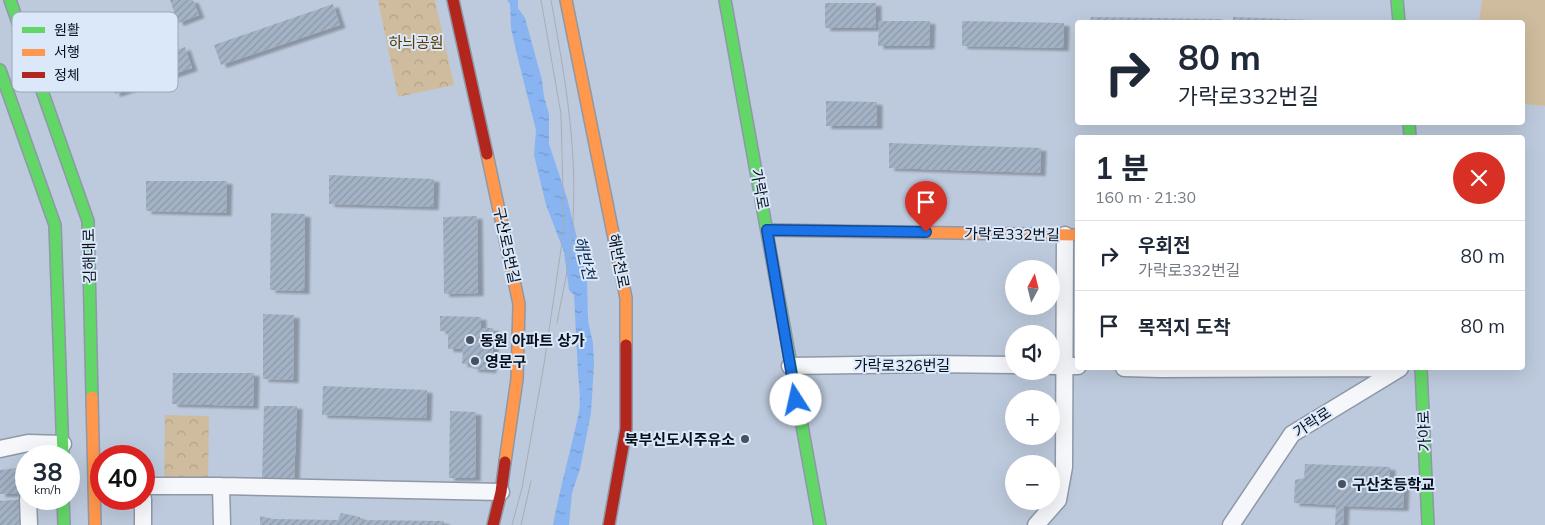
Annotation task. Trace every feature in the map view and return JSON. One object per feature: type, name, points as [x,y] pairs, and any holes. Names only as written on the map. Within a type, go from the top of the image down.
[{"type":"street","name":"김해대로","points":[[10,0],[14,12]]},
{"type":"street","name":"구산로5번길","points":[[453,0],[519,304],[516,379],[502,492],[493,525]]},
{"type":"street","name":"해반천로","points":[[566,0],[626,298],[626,429],[609,525]]},
{"type":"street","name":"가락로","points":[[725,0],[820,525]]},
{"type":"street","points":[[1397,0],[1399,20]]},
{"type":"street","points":[[0,70],[55,226],[63,445]]},
{"type":"street","name":"김해대로","points":[[43,92],[88,220],[95,525]]},
{"type":"street","name":"가락로332번길","points":[[767,230],[1071,235]]},
{"type":"street","points":[[1036,525],[1058,500],[1064,467],[1065,366],[1071,235]]},
{"type":"street","name":"가락로326번길","points":[[790,366],[1005,365]]},
{"type":"street","name":"가락로","points":[[1231,525],[1292,434],[1397,370]]},
{"type":"street","name":"가야로","points":[[1421,370],[1428,525]]},
{"type":"street","points":[[0,449],[15,450]]},
{"type":"street","points":[[155,486],[502,492]]},
{"type":"street","points":[[222,486],[222,525]]},
{"type":"street","points":[[28,510],[29,525]]},
{"type":"street","points":[[64,510],[64,525]]},
{"type":"street","points":[[143,525],[144,510]]},
{"type":"green space","name":"하늬공원","points":[[378,0],[435,0],[454,85],[398,97]]},
{"type":"green space","points":[[1482,0],[1545,0],[1545,106],[1525,104],[1525,20],[1479,20]]},
{"type":"green space","points":[[165,415],[209,416],[208,485],[164,485]]},
{"type":"water","name":"해반천","points":[[507,0],[518,0],[518,8],[525,18],[549,114],[549,144],[567,198],[587,278],[588,321],[593,343],[594,364],[591,413],[580,469],[572,493],[569,525],[553,525],[580,407],[574,295],[569,290],[564,252],[546,205],[534,155],[536,130],[511,28],[510,4]]},
{"type":"building","points":[[170,0],[193,0],[199,15],[178,23],[178,12],[174,12]]},
{"type":"building","points":[[825,3],[876,3],[876,28],[825,28]]},
{"type":"building","points":[[333,4],[340,25],[221,65],[214,45]]},
{"type":"building","points":[[1091,17],[1222,19],[1222,20],[1090,20]]},
{"type":"building","points":[[1233,17],[1311,20],[1233,20]]},
{"type":"building","points":[[879,21],[930,21],[929,46],[878,46]]},
{"type":"building","points":[[962,21],[1064,23],[1063,48],[962,46]]},
{"type":"building","points":[[185,47],[192,68],[178,73],[178,49]]},
{"type":"building","points":[[826,101],[877,102],[877,126],[826,126]]},
{"type":"building","points":[[889,143],[1041,148],[1040,173],[889,168]]},
{"type":"building","points":[[329,175],[434,179],[433,207],[329,204]]},
{"type":"building","points":[[146,181],[227,181],[226,213],[146,211]]},
{"type":"building","points":[[271,213],[305,214],[304,291],[270,290]]},
{"type":"building","points":[[477,216],[478,293],[444,294],[443,217]]},
{"type":"building","points":[[263,314],[294,315],[293,380],[263,379]]},
{"type":"building","name":"동원 아파트 상가","points":[[440,316],[481,317],[481,328],[493,328],[493,365],[491,365],[491,370],[473,369],[472,364],[462,364],[463,349],[448,349],[448,331],[440,331]]},
{"type":"building","points":[[173,373],[254,373],[253,406],[172,404]]},
{"type":"building","points":[[323,386],[427,390],[426,418],[322,415]]},
{"type":"building","points":[[264,406],[297,406],[294,481],[262,479]]},
{"type":"building","points":[[450,411],[476,412],[475,478],[449,478]]},
{"type":"building","points":[[1305,464],[1390,467],[1390,485],[1404,486],[1403,508],[1344,506],[1343,525],[1335,525],[1336,505],[1294,503],[1295,480],[1304,478]]},
{"type":"building","points":[[15,468],[15,493],[0,494],[0,470]]},
{"type":"building","points":[[15,500],[15,510],[29,510],[29,525],[0,525],[0,501]]},
{"type":"building","points":[[341,513],[360,517],[360,520],[444,521],[444,525],[260,525],[260,516],[273,519],[338,520]]},
{"type":"tram line","points":[[512,525],[522,488],[544,364],[564,229],[561,114],[541,0]]},
{"type":"tram line","points":[[551,0],[566,87],[574,175],[571,245],[557,323]]},
{"type":"tram line","points":[[521,525],[531,481]]},
{"type":"traffic: fast","points":[[10,0],[14,12]]},
{"type":"traffic: fast","points":[[725,0],[820,525]]},
{"type":"traffic: fast","points":[[1397,0],[1399,20]]},
{"type":"traffic: fast","points":[[0,70],[55,225],[63,445]]},
{"type":"traffic: fast","points":[[42,92],[88,221],[92,397]]},
{"type":"traffic: fast","points":[[1409,125],[1410,135]]},
{"type":"traffic: fast","points":[[1421,370],[1428,525]]},
{"type":"traffic: fast","points":[[63,510],[64,525]]},
{"type":"traffic: slow","points":[[566,0],[626,298],[626,345]]},
{"type":"traffic: slow","points":[[487,154],[519,304],[517,379],[505,462]]},
{"type":"traffic: slow","points":[[767,230],[1075,235]]},
{"type":"traffic: slow","points":[[92,397],[95,525]]},
{"type":"traffic: jam","points":[[453,0],[487,154]]},
{"type":"traffic: jam","points":[[609,525],[626,429],[626,345]]},
{"type":"traffic: jam","points":[[493,525],[501,492],[505,462]]},
{"type":"place","name":"동원 아파트 상가","points":[[470,340]]},
{"type":"place","name":"영문구","points":[[475,361]]},
{"type":"place","name":"북부신도시주유소","points":[[745,439]]},
{"type":"place","name":"구산초등학교","points":[[1342,484]]},
{"type":"route","points":[[796,400],[767,230],[926,232]]}]
